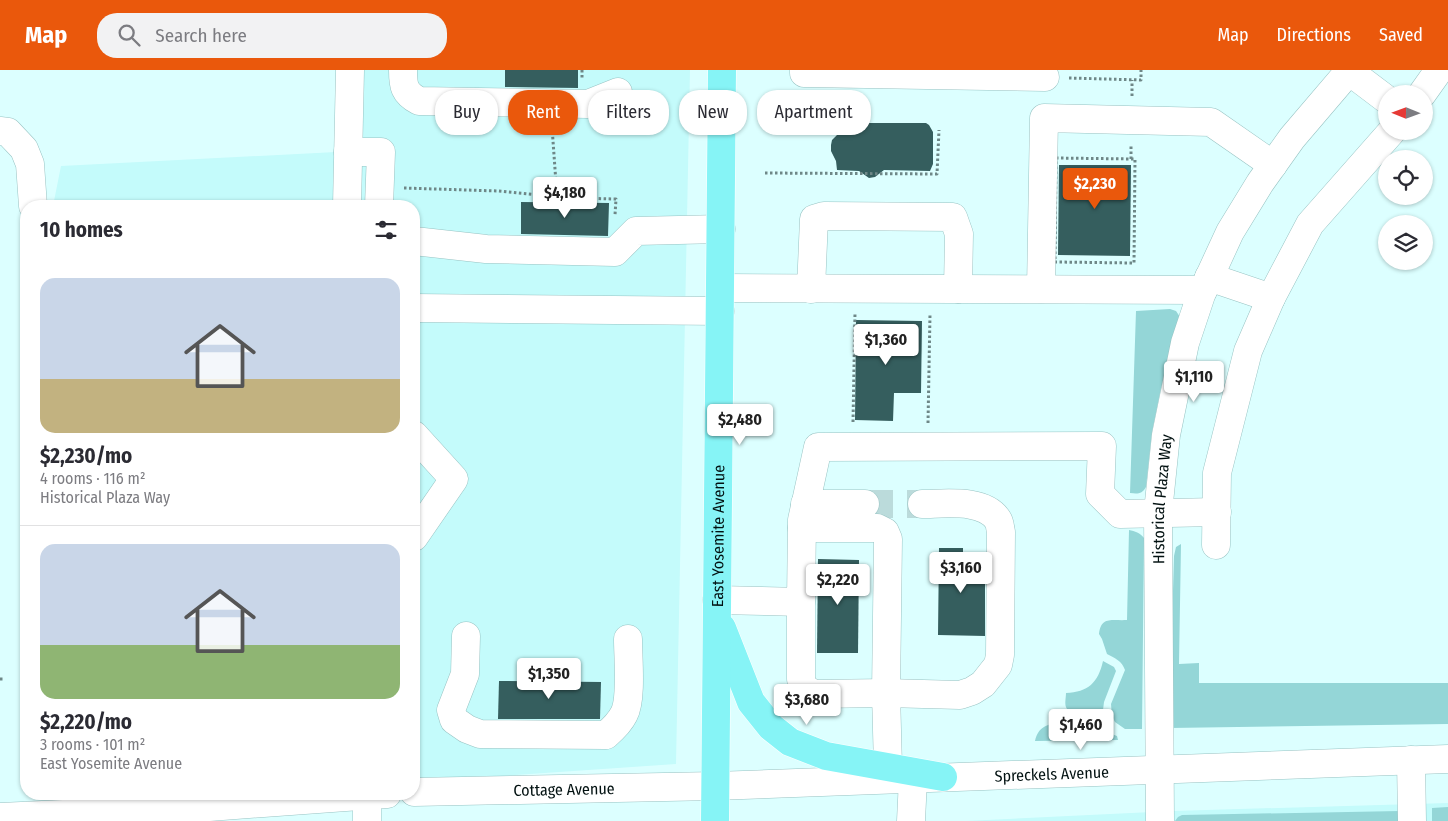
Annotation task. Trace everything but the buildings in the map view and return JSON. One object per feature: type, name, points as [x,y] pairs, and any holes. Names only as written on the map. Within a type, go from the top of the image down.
[{"type":"main road","name":"East Yosemite Avenue","points":[[715,821],[722,70]]},
{"type":"main road","points":[[717,607],[751,702],[771,728],[790,742],[826,756],[943,777]]},
{"type":"street","points":[[348,200],[350,70]]},
{"type":"street","points":[[403,70],[403,84],[410,96],[419,101],[588,104]]},
{"type":"street","points":[[804,70],[804,73],[901,72],[1052,75],[1044,118],[1041,289]]},
{"type":"street","points":[[1428,85],[1439,70]]},
{"type":"street","points":[[1350,71],[1378,93]]},
{"type":"street","name":"Historical Plaza Way","points":[[1160,821],[1158,512],[1166,435],[1185,343],[1206,283],[1230,232],[1260,183],[1292,138],[1350,71]]},
{"type":"street","points":[[1044,118],[1211,122],[1273,164]]},
{"type":"street","points":[[0,131],[8,132],[24,149],[30,164],[33,200]]},
{"type":"street","points":[[1216,545],[1217,473],[1248,351],[1271,298],[1310,224],[1384,140]]},
{"type":"street","points":[[348,152],[381,152],[379,200]]},
{"type":"street","points":[[810,288],[814,220],[824,216],[834,216],[953,217],[959,234],[958,289]]},
{"type":"street","points":[[420,242],[486,249],[615,252],[636,231],[721,229]]},
{"type":"street","points":[[420,308],[720,299],[810,288],[1041,289],[1206,283],[1271,298]]},
{"type":"street","points":[[420,442],[454,479],[420,528]]},
{"type":"street","points":[[922,504],[967,504],[977,506],[986,509],[998,521],[1001,532],[1000,654],[998,665],[983,684],[972,691],[960,695],[815,694],[804,689],[800,679],[803,516],[818,447],[1102,446],[1100,494],[1120,514],[1216,512]]},
{"type":"street","points":[[803,516],[865,504]]},
{"type":"street","points":[[803,516],[877,528],[885,532],[888,539],[886,693],[888,767]]},
{"type":"street","points":[[717,607],[801,602]]},
{"type":"street","points":[[466,636],[464,674],[451,710],[454,720],[467,729],[480,734],[606,735],[624,715],[628,702],[628,639]]},
{"type":"street","name":"Spreckels Avenue","points":[[715,786],[1448,759]]},
{"type":"street","points":[[1411,760],[1412,821]]},
{"type":"street","points":[[912,821],[913,778]]},
{"type":"street","name":"Cottage Avenue","points":[[420,792],[715,786]]},
{"type":"street","points":[[18,809],[374,803]]},
{"type":"path","points":[[1052,75],[1141,80],[1142,70]]},
{"type":"path","points":[[765,173],[937,174],[939,130]]},
{"type":"path","points":[[553,135],[556,197]]},
{"type":"path","points":[[1056,158],[1135,159],[1134,263],[1055,262],[1056,158]]},
{"type":"path","points":[[402,188],[498,191],[572,198],[616,198],[615,222]]},
{"type":"path","points":[[852,430],[855,306]]},
{"type":"path","points":[[928,431],[930,307]]},
{"type":"shaded area","points":[[337,70],[690,70],[690,90],[679,90],[679,135],[689,135],[676,764],[420,782],[420,200],[54,200],[61,166],[336,152]]},
{"type":"shaded area","points":[[1170,309],[1176,311],[1180,317],[1161,388],[1152,432],[1146,487],[1140,493],[1130,493],[1136,311]]},
{"type":"shaded area","points":[[1129,530],[1137,532],[1144,538],[1142,729],[1125,729],[1115,722],[1112,716],[1111,704],[1125,670],[1120,662],[1107,654],[1099,634],[1102,624],[1105,622],[1127,620]]},
{"type":"shaded area","points":[[1181,544],[1179,664],[1199,663],[1199,683],[1448,683],[1448,724],[1169,728],[1174,556],[1176,547]]},
{"type":"shaded area","points":[[1103,661],[1114,667],[1116,671],[1104,702],[1104,717],[1101,721],[1073,715],[1066,707],[1066,693],[1080,691],[1091,685],[1101,669]]},
{"type":"shaded area","points":[[1059,723],[1084,730],[1113,734],[1117,736],[1118,740],[1035,741],[1041,729],[1051,724]]},
{"type":"shaded area","points":[[1448,803],[1448,821],[966,821],[1173,811]]},
{"type":"shaded area","points":[[1448,807],[1448,821],[1432,821],[1432,808]]},
{"type":"shaded area","points":[[1400,811],[1400,821],[1175,821],[1182,815]]},
{"type":"tunnel","points":[[865,504],[922,504]]}]
